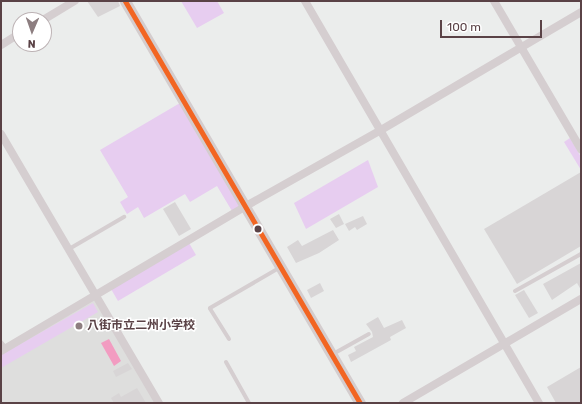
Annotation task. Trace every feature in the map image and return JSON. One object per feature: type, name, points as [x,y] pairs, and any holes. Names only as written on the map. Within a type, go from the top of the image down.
[{"type":"main road","points":[[125,1],[360,403]]},
{"type":"street","points":[[52,15],[75,1]]},
{"type":"street","points":[[305,1],[539,403]]},
{"type":"street","points":[[494,1],[522,46],[581,149]]},
{"type":"street","points":[[3,347],[95,296],[246,206],[381,130],[581,12]]},
{"type":"street","points":[[1,44],[12,38]]},
{"type":"street","points":[[1,134],[69,249],[156,402]]},
{"type":"street","points":[[403,403],[581,299]]},
{"type":"lane","points":[[69,249],[124,217]]},
{"type":"lane","points":[[515,291],[581,254]]},
{"type":"lane","points":[[228,339],[210,308],[281,267]]},
{"type":"lane","points":[[332,355],[369,334]]},
{"type":"lane","points":[[226,362],[249,403]]},
{"type":"shaded area","points":[[181,1],[217,1],[224,13],[197,28]]},
{"type":"shaded area","points":[[180,103],[241,206],[232,211],[217,186],[190,202],[185,194],[144,218],[138,207],[127,214],[120,202],[128,197],[100,150]]},
{"type":"shaded area","points":[[570,138],[581,157],[581,170],[564,142]]},
{"type":"shaded area","points":[[368,160],[378,187],[306,229],[294,203]]},
{"type":"shaded area","points":[[189,243],[196,255],[118,301],[111,289]]},
{"type":"shaded area","name":"八街市立二州小学校","points":[[94,299],[156,403],[1,403],[1,354]]},
{"type":"shaded area","points":[[93,303],[98,312],[1,368],[1,355]]},
{"type":"shaded area","points":[[109,339],[121,361],[114,366],[101,343]]},
{"type":"building","points":[[87,1],[118,1],[120,6],[98,17]]},
{"type":"building","points":[[581,172],[581,246],[517,284],[484,229]]},
{"type":"building","points":[[175,202],[191,229],[179,236],[163,209]]},
{"type":"building","points":[[339,214],[344,224],[336,228],[330,219]]},
{"type":"building","points":[[363,216],[367,224],[357,230],[355,227],[349,231],[345,224]]},
{"type":"building","points":[[333,230],[339,240],[319,253],[296,263],[287,247],[298,240],[302,246]]},
{"type":"building","points":[[581,263],[581,290],[577,283],[552,300],[543,284]]},
{"type":"building","points":[[320,283],[324,291],[311,298],[307,290]]},
{"type":"building","points":[[524,290],[538,313],[529,318],[515,295]]},
{"type":"building","points":[[378,317],[384,328],[402,320],[406,328],[390,337],[391,340],[351,362],[348,355],[356,351],[354,347],[373,337],[372,332],[366,324]]},
{"type":"building","points":[[128,363],[132,369],[116,377],[113,371]]},
{"type":"building","points":[[581,367],[581,403],[556,403],[547,387]]},
{"type":"building","points":[[137,388],[146,403],[114,403],[111,398],[119,393],[121,397]]},
{"type":"transit line","points":[[125,1],[360,403]]},
{"type":"place","name":"八街市立二州小学校","points":[[79,326]]}]
